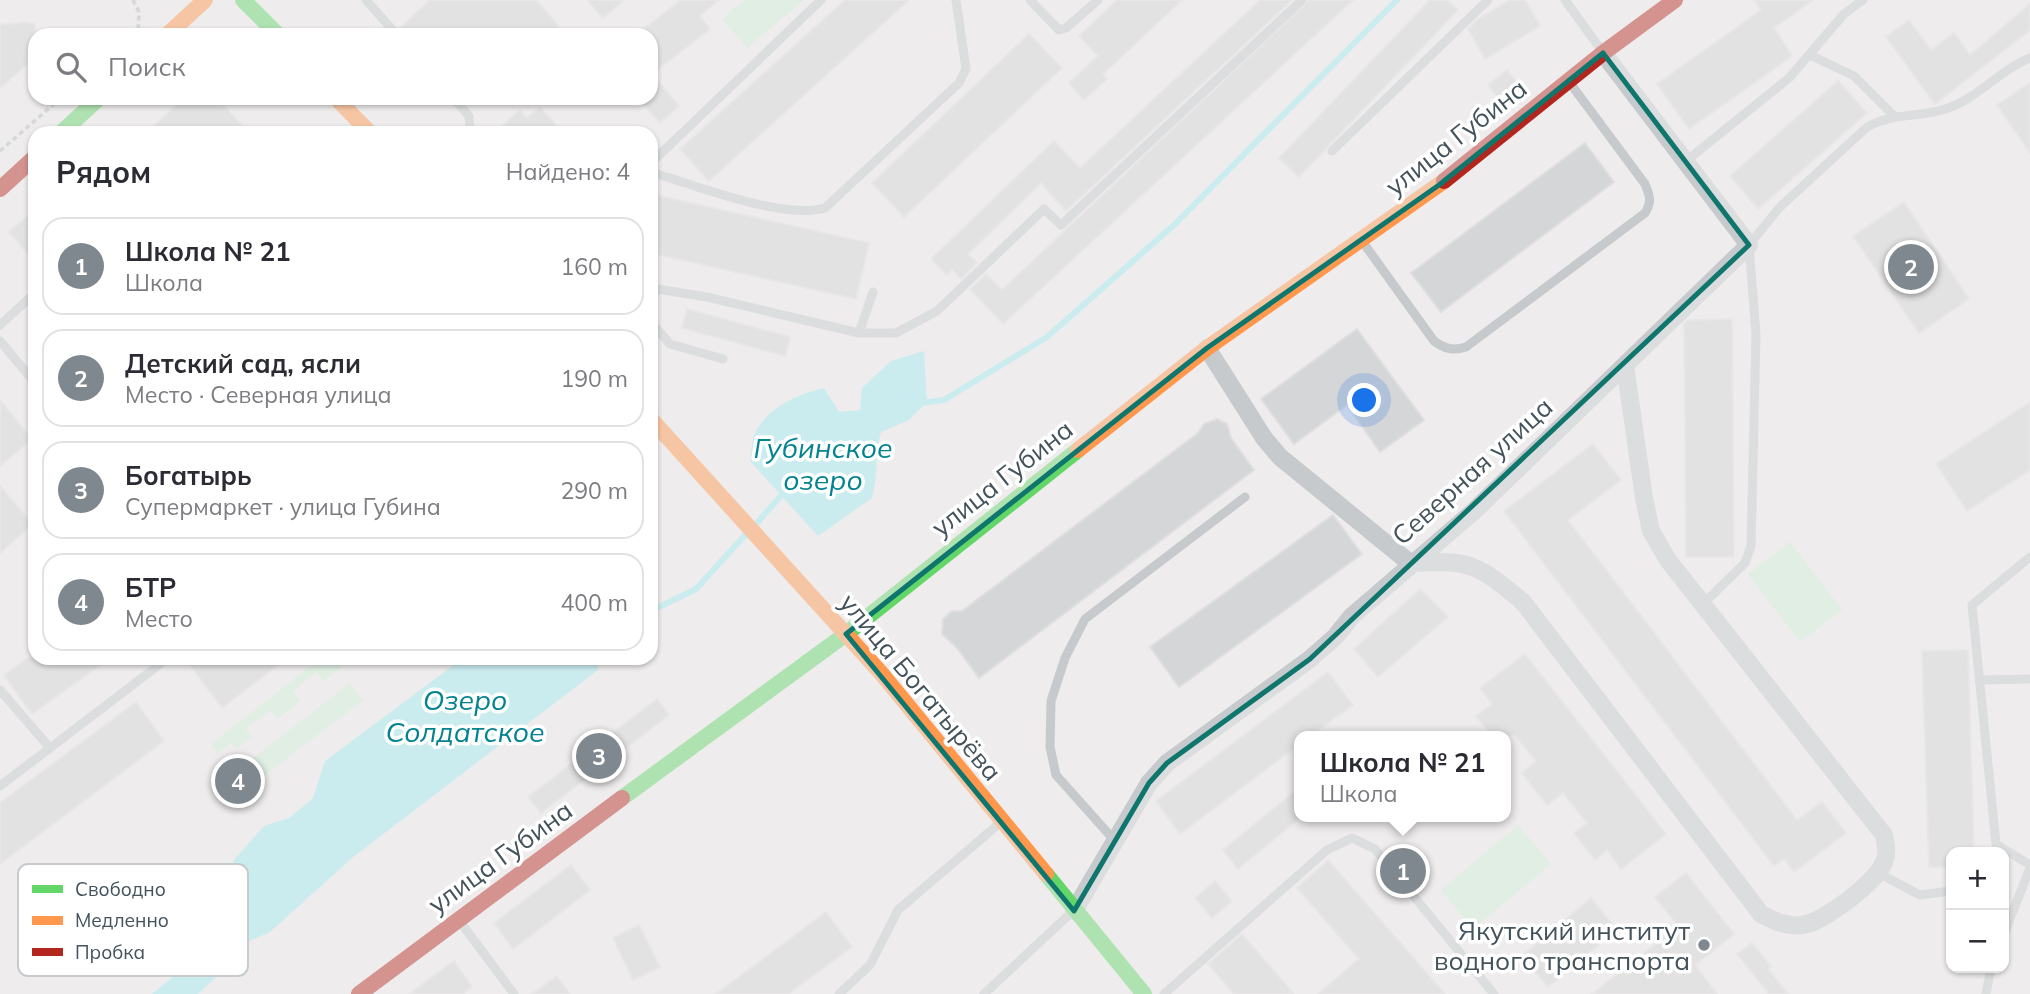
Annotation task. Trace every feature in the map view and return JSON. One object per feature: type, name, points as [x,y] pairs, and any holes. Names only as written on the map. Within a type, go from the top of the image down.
[{"type":"street","points":[[175,28],[205,0]]},
{"type":"street","points":[[243,0],[271,28]]},
{"type":"street","name":"улица Губина","points":[[359,994],[457,918],[846,634],[1207,348],[1439,184],[1603,53],[1675,0]]},
{"type":"street","points":[[1603,53],[1749,245]]},
{"type":"street","points":[[69,126],[91,105]]},
{"type":"street","points":[[343,105],[363,126]]},
{"type":"street","points":[[0,189],[28,163]]},
{"type":"street","name":"Северная улица","points":[[1074,911],[1149,783],[1167,763],[1310,660],[1335,637],[1352,616],[1410,563],[1473,512],[1749,245]]},
{"type":"street","points":[[1207,348],[1264,438],[1280,457],[1410,563],[1458,561],[1489,573],[1523,602],[1761,914],[1779,924],[1802,925],[1819,920],[1878,873],[1884,863],[1887,846],[1879,825],[1668,560],[1651,531],[1625,365]]},
{"type":"street","name":"улица Богатырёва","points":[[658,426],[846,634],[1144,994]]},
{"type":"lane","points":[[366,0],[391,28]]},
{"type":"lane","points":[[658,156],[821,0]]},
{"type":"lane","points":[[658,174],[750,201],[807,213],[825,208],[959,83],[966,69],[956,0]]},
{"type":"lane","points":[[1030,0],[1059,30],[1066,28],[1098,0]]},
{"type":"lane","points":[[658,289],[707,297],[859,333],[896,333],[937,311],[1044,209],[1061,225],[1303,0]]},
{"type":"lane","points":[[1332,151],[1488,0]]},
{"type":"lane","points":[[1565,0],[1603,53]]},
{"type":"lane","points":[[1686,161],[1789,78],[1844,14],[1863,0]]},
{"type":"lane","points":[[1810,55],[1854,76],[1894,116]]},
{"type":"lane","points":[[1703,604],[1745,563],[1751,546],[1756,334],[1749,245],[1779,208],[1878,120],[1947,109],[1968,100],[2030,58]]},
{"type":"lane","points":[[1361,239],[1434,341],[1443,348],[1456,350],[1466,346],[1645,213],[1650,206],[1650,195],[1645,184],[1568,81]]},
{"type":"lane","points":[[459,105],[469,116],[470,126]]},
{"type":"lane","points":[[859,333],[873,292]]},
{"type":"lane","points":[[0,325],[28,299]]},
{"type":"lane","points":[[658,331],[670,344],[723,359]]},
{"type":"lane","points":[[0,341],[28,375]]},
{"type":"lane","points":[[1115,841],[1056,775],[1050,747],[1051,701],[1065,658],[1085,619],[1245,496]]},
{"type":"lane","points":[[2009,920],[2030,866],[1996,844],[1972,604],[2030,557]]},
{"type":"lane","points":[[0,786],[160,665]]},
{"type":"lane","points":[[1980,680],[2030,678]]},
{"type":"lane","points":[[0,690],[50,748]]},
{"type":"lane","points":[[839,994],[870,965],[898,910],[1003,821]]},
{"type":"lane","points":[[1164,994],[1327,850],[1352,838],[1375,849],[1494,994]]},
{"type":"lane","points":[[1878,873],[1920,895],[1946,892]]},
{"type":"lane","points":[[2009,904],[2014,907]]},
{"type":"lane","points":[[984,994],[1074,911]]},
{"type":"lane","points":[[457,918],[514,994]]},
{"type":"lane","points":[[1986,994],[1990,973]]},
{"type":"path","points":[[133,0],[139,12],[138,28]]},
{"type":"path","points":[[29,126],[54,105]]},
{"type":"path","points":[[0,151],[28,127]]},
{"type":"highlighted area","points":[[1603,53],[1749,245],[1310,659],[1167,763],[1149,783],[1074,911],[846,634],[1207,348],[1439,185]]},
{"type":"green space","points":[[744,0],[804,0],[747,48],[722,19]]},
{"type":"green space","points":[[1790,542],[1842,610],[1800,642],[1748,574]]},
{"type":"green space","points":[[312,665],[342,667],[324,681],[316,672],[293,691],[300,701],[278,719],[270,710],[246,729],[252,737],[236,749],[231,743],[218,754],[211,744]]},
{"type":"green space","points":[[350,683],[363,700],[260,779],[247,763]]},
{"type":"green space","points":[[1518,825],[1551,864],[1473,929],[1441,890]]},
{"type":"water","name":"Губинское озеро","points":[[924,351],[927,402],[909,420],[881,432],[872,498],[818,536],[750,461],[755,433],[768,416],[785,403],[824,388],[839,412],[860,410],[862,388],[891,361]]},
{"type":"water","name":"Озеро Солдатское","points":[[454,665],[598,665],[598,670],[352,858],[270,932],[248,942],[248,864],[233,864],[233,861],[264,826],[289,818],[313,798],[325,761]]},
{"type":"water","name":"Озеро Солдатское","points":[[174,976],[217,976],[198,994],[152,994]]},
{"type":"building","points":[[430,0],[536,0],[559,26],[557,28],[400,28]]},
{"type":"building","points":[[587,0],[624,0],[603,18]]},
{"type":"building","points":[[681,0],[719,0],[700,16],[710,29],[658,69],[658,28],[645,28]]},
{"type":"building","points":[[845,0],[909,0],[709,181],[680,149]]},
{"type":"building","points":[[1117,0],[1182,0],[1103,74],[1107,79],[1084,100],[1069,83],[1098,56],[1079,36]]},
{"type":"building","points":[[1260,0],[1292,0],[1066,211],[1041,183],[968,254],[977,263],[961,279],[952,269],[947,275],[931,259],[1054,141],[1080,168]]},
{"type":"building","points":[[1309,0],[1353,0],[1003,324],[970,289],[986,274],[1002,290]]},
{"type":"building","points":[[1430,0],[1447,0],[1458,10],[1299,177],[1279,158]]},
{"type":"building","points":[[1510,0],[1525,0],[1540,26],[1485,59],[1468,29],[1478,19]]},
{"type":"building","points":[[1754,0],[1813,0],[1774,28],[1792,56],[1689,129],[1657,84],[1761,10]]},
{"type":"building","points":[[2030,4],[2030,30],[1935,104],[1886,37],[1909,20],[1931,50],[1954,33],[1970,55]]},
{"type":"building","points":[[25,22],[35,24],[35,28],[28,28],[28,63],[0,88],[0,25]]},
{"type":"building","points":[[1029,34],[1062,68],[904,217],[872,183]]},
{"type":"building","points":[[1507,70],[1517,83],[1498,98],[1488,85]]},
{"type":"building","points":[[658,81],[679,106],[660,123],[644,105],[658,105]]},
{"type":"building","points":[[1838,81],[1867,113],[1758,209],[1730,176]]},
{"type":"building","points":[[2030,83],[2030,153],[1997,105]]},
{"type":"building","points":[[176,105],[223,105],[243,126],[154,126]]},
{"type":"building","points":[[540,107],[557,126],[502,126],[520,110],[527,118]]},
{"type":"building","points":[[1585,143],[1614,182],[1441,312],[1411,273]]},
{"type":"building","points":[[658,196],[869,243],[856,299],[658,255]]},
{"type":"building","points":[[1904,202],[1969,299],[1919,333],[1853,236]]},
{"type":"building","points":[[28,215],[28,254],[9,232]]},
{"type":"building","points":[[687,309],[790,337],[785,356],[682,328]]},
{"type":"building","points":[[1732,319],[1734,557],[1686,557],[1684,324],[1688,320]]},
{"type":"building","points":[[1357,329],[1424,420],[1380,452],[1347,405],[1294,444],[1261,399]]},
{"type":"building","points":[[0,400],[28,434],[28,442],[0,466]]},
{"type":"building","points":[[2030,402],[2030,470],[1967,511],[1936,464]]},
{"type":"building","points":[[1217,419],[1227,424],[1231,438],[1254,470],[979,678],[957,648],[942,634],[943,619],[952,611],[962,611],[1198,433],[1204,424]]},
{"type":"building","points":[[1593,444],[1621,480],[1568,520],[1797,820],[1822,802],[1846,833],[1794,872],[1784,859],[1774,866],[1504,511]]},
{"type":"building","points":[[0,486],[28,518],[28,528],[0,553]]},
{"type":"building","points":[[1333,515],[1362,554],[1179,687],[1150,647]]},
{"type":"building","points":[[1420,589],[1448,617],[1378,677],[1354,649]]},
{"type":"building","points":[[1968,650],[1974,847],[1946,847],[1946,867],[1929,867],[1922,651]]},
{"type":"building","points":[[1525,654],[1666,834],[1621,869],[1607,850],[1595,860],[1574,833],[1587,823],[1563,793],[1547,805],[1522,773],[1536,761],[1515,735],[1511,735],[1511,731],[1488,731],[1476,716],[1492,704],[1480,688]]},
{"type":"building","points":[[28,658],[28,665],[100,665],[32,714],[4,675]]},
{"type":"building","points":[[190,665],[278,665],[222,708]]},
{"type":"building","points":[[1328,672],[1353,705],[1317,731],[1294,731],[1294,748],[1180,834],[1156,801]]},
{"type":"building","points":[[657,699],[669,715],[541,813],[528,797]]},
{"type":"building","points":[[136,702],[164,741],[0,864],[0,803]]},
{"type":"building","points":[[1294,792],[1295,822],[1238,869],[1223,850]]},
{"type":"building","points":[[1328,860],[1445,994],[1318,994],[1359,959],[1297,888]]},
{"type":"building","points":[[571,865],[590,890],[513,949],[494,923]]},
{"type":"building","name":"Якутский институт водного транспорта","points":[[1686,873],[1734,934],[1695,965],[1717,994],[1592,994],[1678,926],[1655,897]]},
{"type":"building","points":[[1215,881],[1232,901],[1212,918],[1195,898]]},
{"type":"building","points":[[1591,898],[1617,930],[1548,987],[1522,956]]},
{"type":"building","points":[[826,912],[852,947],[788,994],[716,994]]},
{"type":"building","points":[[639,925],[660,967],[633,980],[613,938]]},
{"type":"building","points":[[1242,934],[1294,994],[1234,994],[1208,964]]},
{"type":"building","points":[[1752,943],[1771,966],[1768,969],[1788,994],[1769,994],[1737,954]]},
{"type":"building","points":[[454,961],[472,987],[463,994],[409,994]]},
{"type":"building","points":[[557,976],[570,994],[532,994]]},
{"type":"waterway","points":[[921,403],[944,400],[1047,337],[1174,225],[1397,0]]},
{"type":"waterway","points":[[756,524],[786,490]]},
{"type":"waterway","points":[[658,608],[696,589],[746,534]]},
{"type":"traffic: fast","points":[[243,0],[271,28]]},
{"type":"traffic: fast","points":[[69,126],[91,105]]},
{"type":"traffic: fast","points":[[622,798],[846,634],[1078,450]]},
{"type":"traffic: fast","points":[[1046,874],[1144,994]]},
{"type":"traffic: slow","points":[[175,28],[205,0]]},
{"type":"traffic: slow","points":[[343,105],[363,126]]},
{"type":"traffic: slow","points":[[1078,450],[1207,348],[1444,181]]},
{"type":"traffic: slow","points":[[658,427],[881,673],[1046,874]]},
{"type":"traffic: jam","points":[[1444,181],[1603,53],[1675,0]]},
{"type":"traffic: jam","points":[[0,189],[28,163]]},
{"type":"traffic: jam","points":[[359,994],[622,798]]},
{"type":"place","name":"Детский сад, ясли","points":[[1911,267]]},
{"type":"place","name":"Богатырь","points":[[599,756]]},
{"type":"place","name":"БТР","points":[[238,781]]},
{"type":"place","name":"Школа № 21","points":[[1403,871]]},
{"type":"place","name":"Якутский институт водного транспорта","points":[[1704,945]]}]
